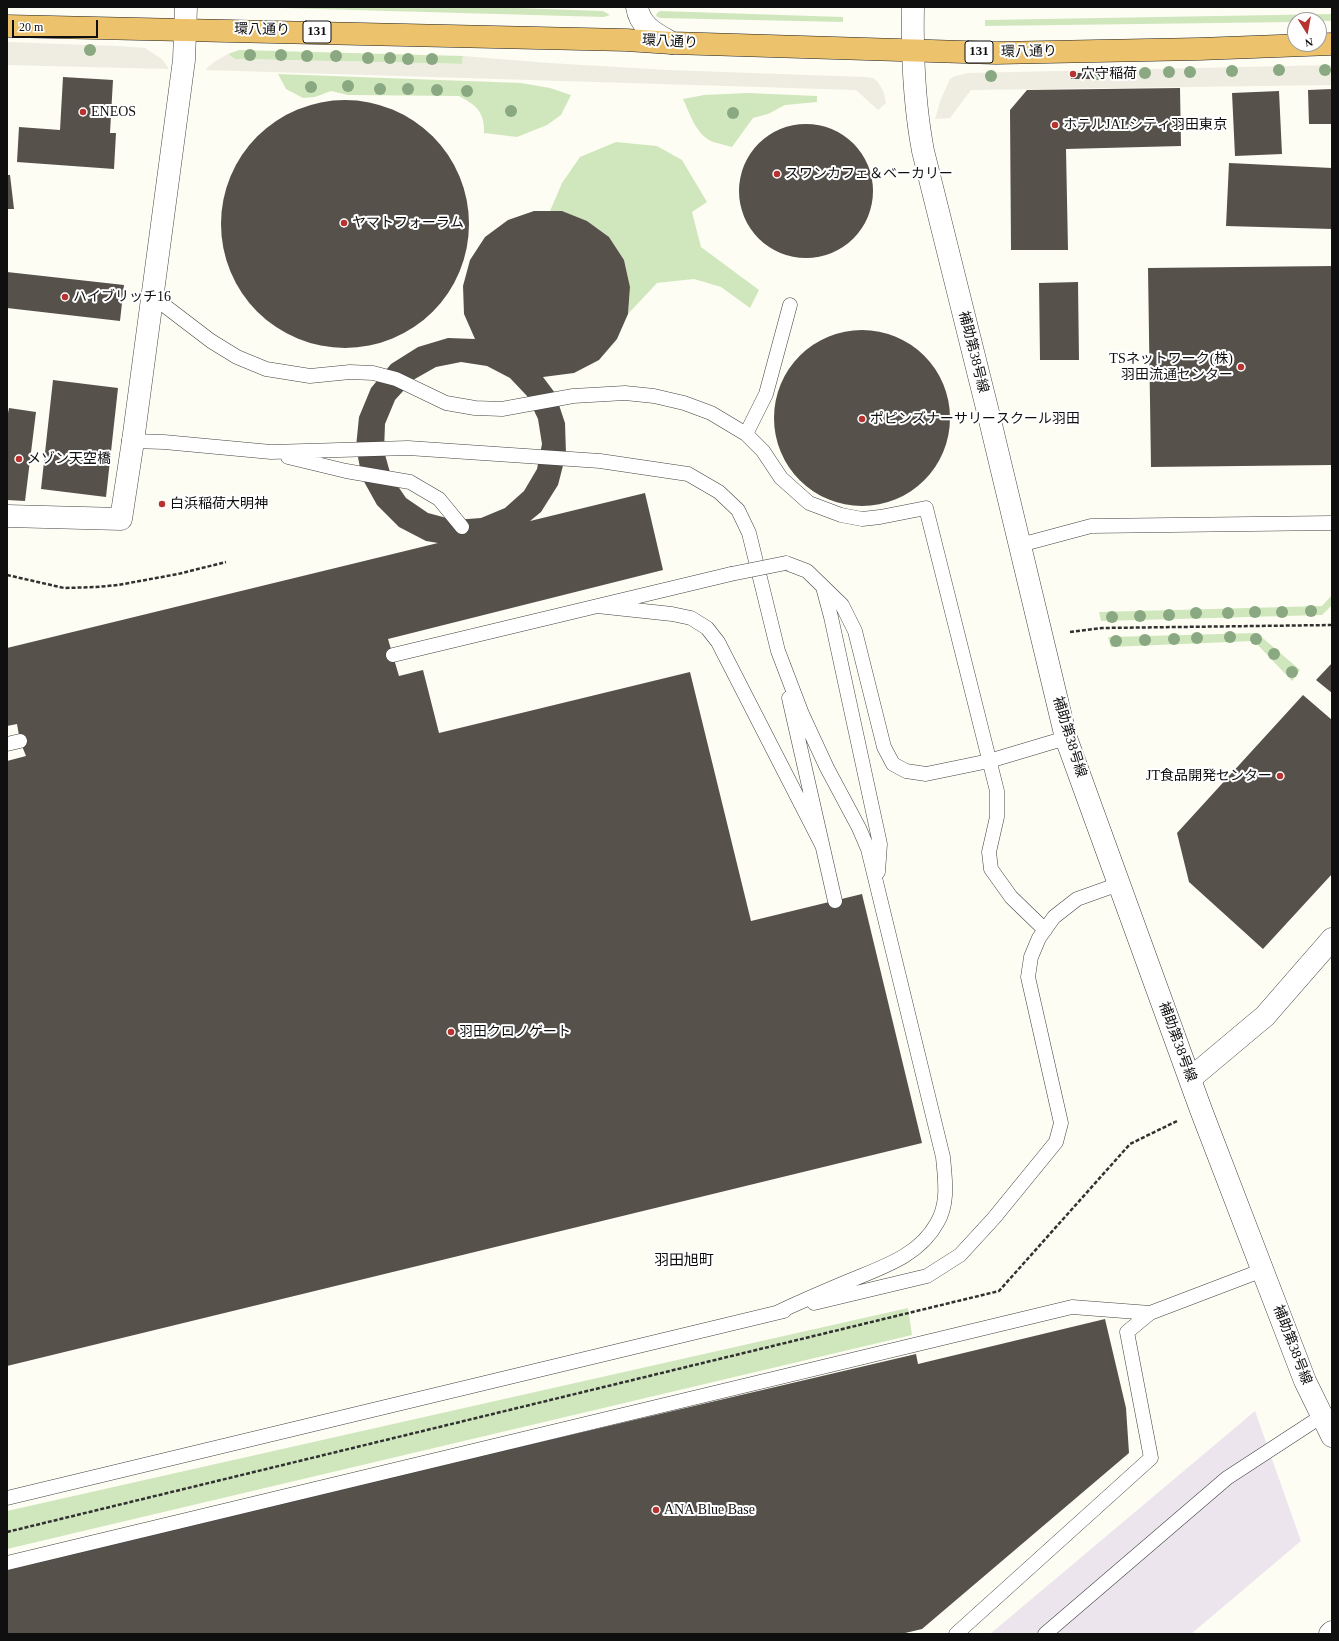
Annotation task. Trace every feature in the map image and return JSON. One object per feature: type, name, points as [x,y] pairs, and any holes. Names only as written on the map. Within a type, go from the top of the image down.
[{"type":"highway","name":"環八通り","points":[[7,26],[454,35],[1003,53],[1199,49],[1332,44]]},
{"type":"street","points":[[7,516],[121,519],[133,441],[184,60],[186,7]]},
{"type":"street","points":[[637,7],[638,14],[645,27],[672,43]]},
{"type":"street","name":"補助第38号線","points":[[913,7],[912,50],[917,118],[923,151],[1066,738],[1191,1078],[1201,1110],[1305,1381],[1332,1436]]},
{"type":"street","points":[[1191,1078],[1264,1016],[1332,939]]},
{"type":"lane","points":[[152,296],[211,341],[237,357],[266,369],[310,376],[350,372],[373,373],[396,379],[446,403],[475,408],[502,409],[573,396],[625,393],[654,396],[684,403],[711,413],[746,434],[763,451],[781,478],[809,503],[841,515],[862,519],[926,508],[997,791],[997,817],[989,852],[991,869],[1011,897],[1045,930]]},
{"type":"lane","points":[[746,434],[766,394],[790,305]]},
{"type":"lane","points":[[133,441],[164,442],[270,452],[408,448],[600,461],[688,474],[719,492],[738,510],[749,533],[778,651],[835,901]]},
{"type":"lane","points":[[270,452],[346,471],[410,482],[439,499],[462,528]]},
{"type":"lane","points":[[1020,545],[1091,526],[1332,523]]},
{"type":"lane","points":[[392,655],[731,574],[786,563],[808,571],[842,605],[855,631],[884,747],[893,764],[906,771],[926,774],[989,761],[1066,738]]},
{"type":"lane","points":[[822,584],[831,617],[880,844],[877,886]]},
{"type":"lane","points":[[597,606],[672,614],[691,618],[707,628],[718,642],[822,845]]},
{"type":"lane","points":[[776,1312],[883,1267],[907,1255],[926,1239],[938,1222],[946,1194],[943,1157],[868,850],[859,828],[827,768],[802,714],[778,651]]},
{"type":"lane","points":[[7,1498],[927,1276],[960,1255],[994,1218],[1056,1142],[1061,1123],[1028,977],[1031,957],[1039,938],[1054,918],[1077,899],[1119,884]]},
{"type":"lane","points":[[956,1634],[1151,1458],[1127,1332],[1150,1313],[1263,1270]]},
{"type":"lane","points":[[7,1563],[1072,1307],[1150,1313]]},
{"type":"lane","points":[[1045,1634],[1227,1478],[1322,1416]]},
{"type":"path","points":[[7,575],[64,588],[96,587],[118,585],[178,574],[226,562]]},
{"type":"path","points":[[1070,632],[1102,628],[1332,625]]},
{"type":"shaded area","points":[[7,42],[145,48],[162,59],[169,69],[7,65]]},
{"type":"shaded area","points":[[228,54],[235,59],[462,64],[463,56],[668,70],[865,77],[873,78],[878,82],[884,93],[886,103],[878,110],[856,90],[205,70],[214,62]]},
{"type":"shaded area","points":[[1332,65],[1332,85],[971,90],[950,118],[935,119],[941,99],[950,79],[955,76],[969,73]]},
{"type":"shaded area","points":[[1255,1411],[1301,1541],[1191,1634],[990,1634]]},
{"type":"green space","points":[[246,7],[488,7],[603,11],[610,15],[604,17]]},
{"type":"green space","points":[[660,11],[843,17],[843,22],[660,18],[656,16]]},
{"type":"green space","points":[[1327,14],[1332,14],[1332,21],[1327,21]]},
{"type":"green space","points":[[1287,15],[1287,22],[985,26],[985,20]]},
{"type":"green space","points":[[239,50],[463,56],[462,64],[235,59],[228,54]]},
{"type":"green space","points":[[278,74],[521,83],[550,88],[571,95],[561,115],[547,125],[517,137],[484,133],[481,114],[475,106],[459,96],[348,95],[331,91],[315,97],[303,98],[286,89]]},
{"type":"green space","points":[[748,93],[817,96],[817,102],[785,105],[768,114],[753,118],[732,147],[707,139],[694,124],[683,99],[704,95]]},
{"type":"green space","points":[[616,142],[657,146],[682,160],[707,202],[692,212],[701,247],[759,290],[750,308],[721,287],[694,279],[657,283],[628,314],[630,287],[624,260],[609,237],[587,221],[550,211],[562,183],[580,157]]},
{"type":"green space","points":[[1332,595],[1332,605],[1322,615],[1101,621],[1099,612],[1322,606]]},
{"type":"green space","points":[[1257,633],[1300,670],[1292,681],[1254,641],[1111,647],[1108,637]]},
{"type":"green space","points":[[908,1308],[912,1335],[7,1549],[7,1511]]},
{"type":"building","points":[[1071,73],[1090,73],[1090,79],[1071,79]]},
{"type":"building","points":[[63,77],[113,80],[110,133],[116,133],[114,169],[17,162],[19,127],[60,130]]},
{"type":"building","points":[[1180,88],[1181,146],[1066,149],[1068,250],[1011,250],[1010,110],[1027,90]]},
{"type":"building","points":[[1332,89],[1332,124],[1309,124],[1308,90]]},
{"type":"building","points":[[1279,91],[1282,154],[1235,156],[1232,93]]},
{"type":"building","name":"ヤマトフォーラム","points":[[345,100],[369,103],[392,110],[414,121],[433,136],[448,155],[459,177],[466,200],[469,224],[466,248],[459,271],[448,293],[433,312],[414,327],[392,338],[369,345],[345,348],[321,345],[298,338],[276,327],[257,312],[242,293],[231,271],[224,248],[221,224],[224,200],[231,177],[242,155],[257,136],[276,121],[298,110],[321,103]]},
{"type":"building","points":[[806,124],[832,129],[848,139],[858,149],[868,165],[873,191],[868,217],[858,233],[848,243],[832,253],[806,258],[780,253],[764,243],[754,233],[744,217],[739,191],[744,165],[754,149],[764,139],[780,129]]},
{"type":"building","points":[[1229,163],[1332,168],[1332,229],[1226,226]]},
{"type":"building","points":[[7,175],[10,175],[14,209],[7,209]]},
{"type":"building","name":"羽田クロノゲート","points":[[534,211],[562,211],[587,221],[609,237],[624,260],[630,287],[628,314],[617,339],[599,360],[574,373],[543,377],[555,393],[565,423],[566,454],[558,485],[541,512],[530,521],[645,493],[663,570],[388,639],[399,676],[423,670],[439,733],[690,672],[751,921],[862,894],[922,1143],[7,1366],[7,761],[26,756],[20,741],[17,724],[7,726],[7,648],[438,543],[426,541],[399,527],[377,505],[362,478],[356,447],[359,417],[371,388],[391,364],[418,347],[448,338],[475,339],[464,314],[463,286],[470,260],[485,237],[508,220]],"holes":[[[461,362],[487,366],[510,378],[527,396],[538,419],[542,444],[537,469],[524,491],[505,508],[481,518],[454,520],[428,513],[406,498],[391,476],[384,451],[385,424],[395,400],[413,380],[436,367]]]},
{"type":"building","name":"TSネットワーク(株) 羽田流通センター","points":[[1332,266],[1332,465],[1151,467],[1148,268]]},
{"type":"building","name":"ハイブリッチ16","points":[[7,272],[124,285],[120,321],[7,308]]},
{"type":"building","points":[[1078,282],[1079,360],[1040,360],[1039,283]]},
{"type":"building","name":"ポピンズナーサリースクール羽田","points":[[862,330],[879,332],[896,337],[918,350],[930,362],[943,384],[948,401],[950,418],[948,435],[943,452],[930,474],[918,486],[896,499],[879,504],[862,506],[845,504],[828,499],[806,486],[794,474],[781,452],[776,435],[774,418],[776,401],[781,384],[794,362],[806,350],[828,337],[845,332]]},
{"type":"building","points":[[53,380],[118,388],[106,497],[41,489]]},
{"type":"building","name":"メゾン天空橋","points":[[9,408],[36,412],[25,501],[7,500],[7,418]]},
{"type":"building","points":[[1332,663],[1332,693],[1316,680]]},
{"type":"building","name":"JT食品開発センター","points":[[1303,695],[1332,720],[1332,874],[1263,949],[1189,882],[1177,833]]},
{"type":"building","name":"ANA Blue Base","points":[[1105,1319],[1126,1408],[1129,1453],[922,1629],[901,1634],[7,1634],[7,1567],[916,1354],[918,1364]]},
{"type":"place","name":"穴守稲荷","points":[[1073,74]]},
{"type":"place","name":"ENEOS","points":[[83,112]]},
{"type":"place","name":"ホテルJALシティ羽田東京","points":[[1055,125]]},
{"type":"place","name":"スワンカフェ＆ベーカリー","points":[[777,174]]},
{"type":"place","name":"ヤマトフォーラム","points":[[344,223]]},
{"type":"place","name":"ハイブリッチ16","points":[[65,297]]},
{"type":"place","name":"TSネットワーク(株) 羽田流通センター","points":[[1241,367]]},
{"type":"place","name":"ポピンズナーサリースクール羽田","points":[[862,419]]},
{"type":"place","name":"メゾン天空橋","points":[[19,459]]},
{"type":"place","name":"白浜稲荷大明神","points":[[162,504]]},
{"type":"place","name":"JT食品開発センター","points":[[1280,776]]},
{"type":"place","name":"羽田クロノゲート","points":[[451,1032]]},
{"type":"place","name":"ANA Blue Base","points":[[656,1510]]},
{"type":"district","name":"羽田旭町","points":[[684,1261]]}]
